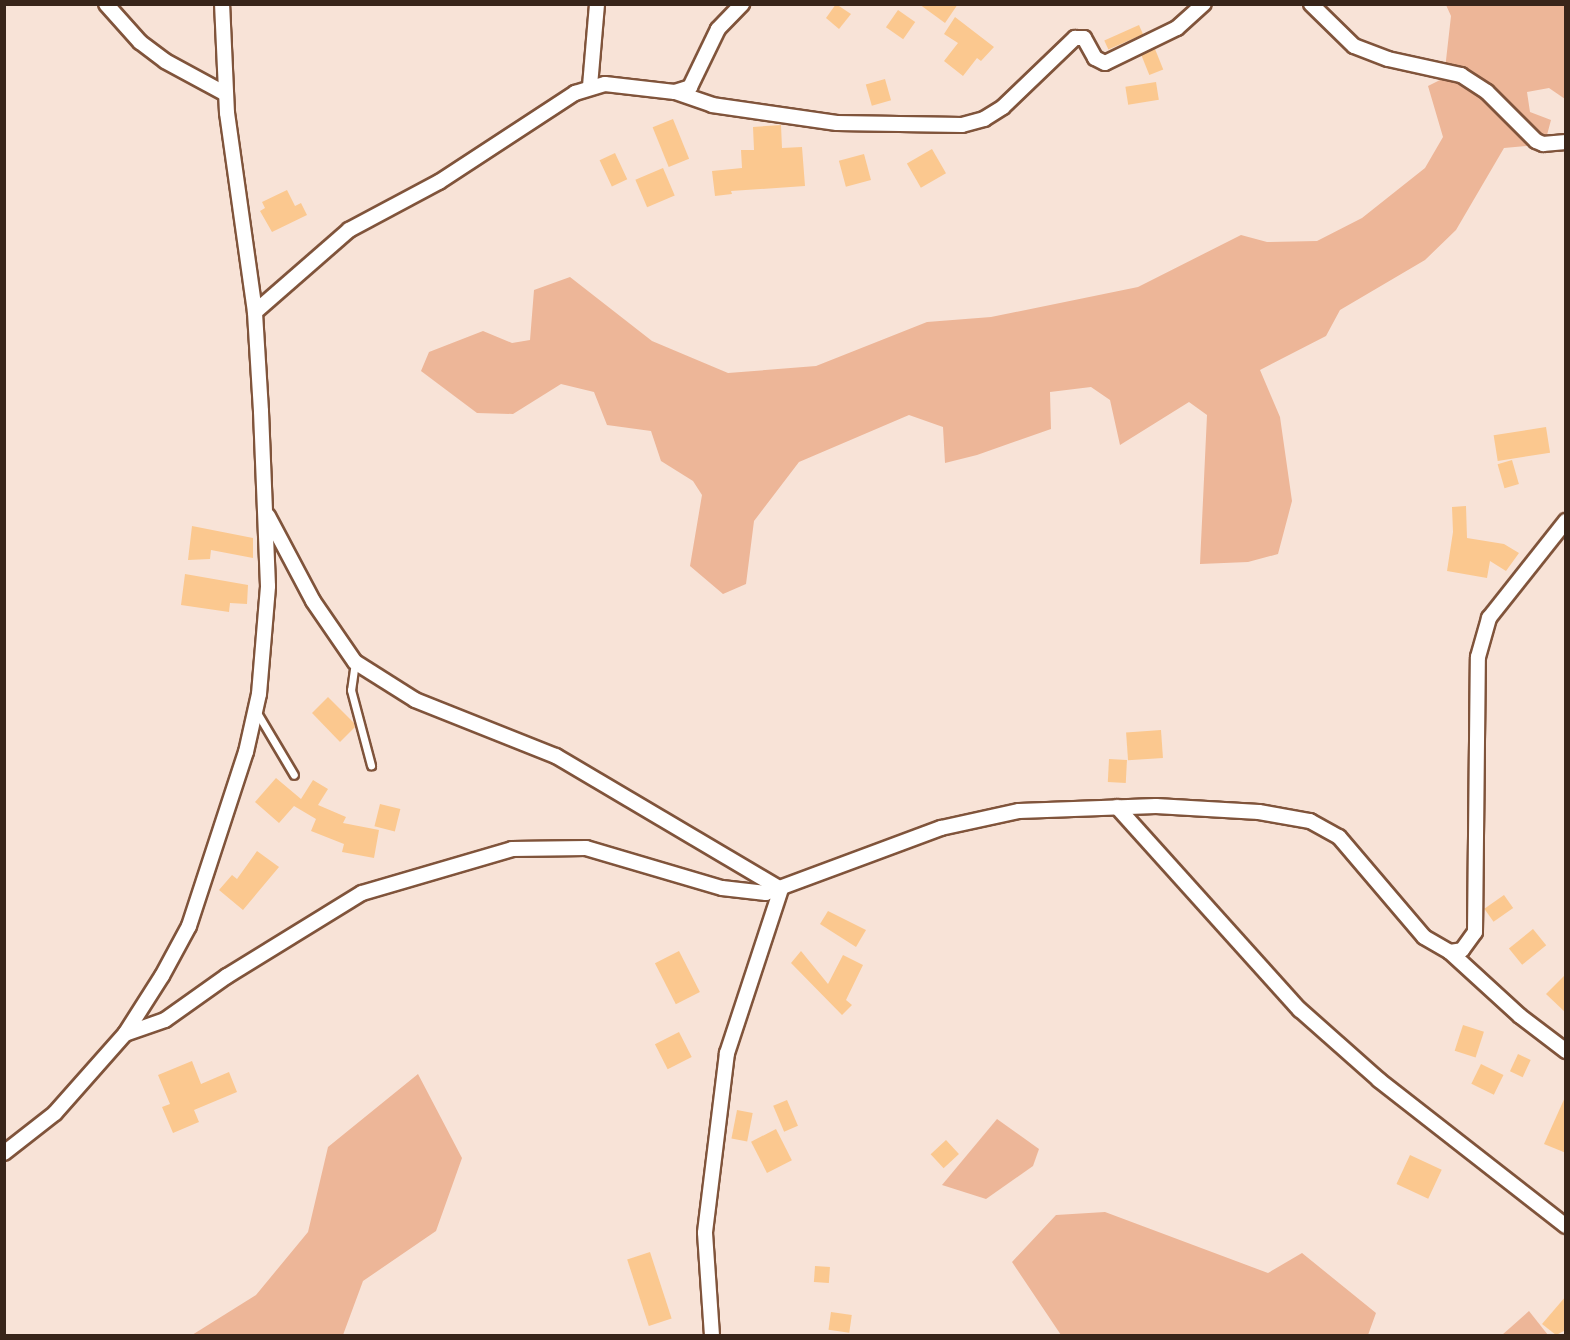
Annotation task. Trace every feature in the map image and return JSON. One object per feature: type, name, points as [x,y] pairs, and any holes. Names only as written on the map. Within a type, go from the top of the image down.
[{"type":"street","points":[[106,4],[140,42],[165,62],[226,94]]},
{"type":"street","points":[[4,1153],[55,1113],[125,1034],[189,926],[246,752],[255,709],[266,641],[266,513],[255,312],[226,94],[222,4]]},
{"type":"street","points":[[590,86],[597,4]]},
{"type":"street","points":[[675,92],[690,87],[718,29],[742,4]]},
{"type":"street","points":[[255,312],[349,230],[439,182],[590,86],[675,92],[712,105],[837,123],[962,126],[984,119],[1003,107],[1075,38],[1084,38],[1095,58],[1105,63],[1177,28],[1204,4]]},
{"type":"street","points":[[1311,4],[1354,46],[1378,56],[1461,75],[1487,92],[1536,141],[1566,142]]},
{"type":"street","points":[[266,513],[313,601],[355,662],[415,700],[556,756],[780,889]]},
{"type":"street","points":[[1450,952],[1462,950],[1475,932],[1477,676],[1483,638],[1503,598],[1566,521]]},
{"type":"street","points":[[125,1034],[165,1020],[227,976],[362,893],[512,849],[586,848],[738,891],[766,893],[898,843],[978,818],[1020,811],[1117,807],[1285,814],[1324,827],[1361,860],[1424,937],[1450,952],[1520,1016],[1566,1052]]},
{"type":"street","points":[[1117,807],[1300,1010],[1441,1131],[1566,1226]]},
{"type":"street","points":[[713,1333],[705,1233],[727,1053],[780,889]]},
{"type":"lane","points":[[355,662],[351,690],[371,765]]},
{"type":"lane","points":[[255,709],[294,775]]},
{"type":"shaded area","points":[[1446,5],[1565,5],[1565,99],[1549,88],[1527,92],[1530,112],[1551,120],[1547,135],[1539,145],[1504,148],[1456,230],[1425,260],[1340,310],[1326,336],[1260,370],[1280,417],[1292,501],[1278,554],[1248,562],[1200,564],[1207,415],[1189,402],[1120,445],[1110,400],[1091,387],[1050,392],[1051,429],[977,455],[945,463],[943,427],[909,415],[799,462],[754,521],[746,584],[723,594],[690,566],[702,495],[693,481],[661,461],[651,431],[607,425],[594,392],[561,384],[513,414],[477,413],[421,371],[429,352],[483,331],[512,343],[530,340],[534,290],[570,277],[652,341],[728,373],[816,366],[927,322],[991,317],[1138,287],[1241,235],[1267,242],[1317,241],[1362,218],[1425,168],[1443,137],[1428,86],[1444,78],[1451,16]]},
{"type":"shaded area","points":[[418,1074],[462,1158],[436,1231],[363,1281],[343,1335],[192,1335],[256,1295],[308,1232],[328,1147]]},
{"type":"shaded area","points":[[997,1119],[1039,1149],[1033,1166],[986,1199],[942,1185]]},
{"type":"shaded area","points":[[1105,1212],[1268,1273],[1302,1253],[1376,1313],[1368,1335],[1061,1335],[1012,1262],[1056,1215]]},
{"type":"shaded area","points":[[1529,1311],[1548,1335],[1502,1335]]},
{"type":"building","points":[[836,4],[851,14],[839,29],[826,18]]},
{"type":"building","points":[[919,4],[958,4],[945,23]]},
{"type":"building","points":[[898,10],[915,22],[903,39],[886,27]]},
{"type":"building","points":[[955,17],[994,47],[981,61],[977,58],[963,76],[944,61],[958,43],[944,34]]},
{"type":"building","points":[[1139,25],[1143,34],[1108,50],[1104,40]]},
{"type":"building","points":[[1155,49],[1163,69],[1149,75],[1141,55]]},
{"type":"building","points":[[885,79],[891,100],[872,106],[866,85]]},
{"type":"building","points":[[1156,82],[1159,100],[1128,105],[1125,87]]},
{"type":"building","points":[[673,119],[689,159],[669,167],[653,127]]},
{"type":"building","points":[[781,125],[782,148],[802,147],[805,186],[731,191],[732,194],[715,196],[712,171],[742,168],[741,150],[754,150],[753,127]]},
{"type":"building","points":[[932,149],[946,173],[921,188],[907,164]]},
{"type":"building","points":[[615,153],[627,179],[612,186],[600,160]]},
{"type":"building","points":[[864,154],[871,180],[846,187],[839,161]]},
{"type":"building","points":[[663,168],[675,196],[647,207],[635,180]]},
{"type":"building","points":[[287,190],[295,206],[301,203],[307,215],[272,232],[260,211],[265,208],[262,202]]},
{"type":"building","points":[[1546,427],[1550,453],[1498,461],[1494,435]]},
{"type":"building","points":[[1512,460],[1519,484],[1504,488],[1498,464]]},
{"type":"building","points":[[1466,506],[1467,538],[1504,544],[1519,553],[1506,571],[1490,561],[1487,578],[1447,571],[1453,532],[1452,507]]},
{"type":"building","points":[[192,526],[253,538],[253,558],[211,550],[210,559],[188,560]]},
{"type":"building","points":[[185,574],[248,585],[247,604],[230,603],[229,612],[181,605]]},
{"type":"building","points":[[328,697],[354,723],[355,727],[340,742],[312,713]]},
{"type":"building","points":[[1161,730],[1163,758],[1128,760],[1126,732]]},
{"type":"building","points":[[1109,759],[1127,760],[1126,783],[1108,782]]},
{"type":"building","points":[[276,778],[301,799],[313,780],[328,789],[318,805],[346,817],[343,823],[379,830],[374,858],[342,852],[344,844],[311,831],[316,819],[294,806],[279,823],[255,802]]},
{"type":"building","points":[[380,804],[400,809],[395,831],[374,826]]},
{"type":"building","points":[[257,851],[279,867],[243,910],[219,890],[232,875],[237,879]]},
{"type":"building","points":[[1504,895],[1513,908],[1494,922],[1484,909]]},
{"type":"building","points":[[828,911],[866,930],[856,947],[820,924]]},
{"type":"building","points":[[1533,929],[1546,945],[1522,965],[1509,949]]},
{"type":"building","points":[[679,951],[700,992],[676,1004],[655,963]]},
{"type":"building","points":[[801,951],[828,984],[843,955],[863,965],[846,1000],[852,1005],[842,1015],[791,963]]},
{"type":"building","points":[[1566,974],[1566,1013],[1546,994]]},
{"type":"building","points":[[1463,1025],[1484,1032],[1476,1057],[1455,1051]]},
{"type":"building","points":[[679,1032],[692,1057],[668,1069],[655,1044]]},
{"type":"building","points":[[1518,1054],[1531,1060],[1523,1077],[1510,1071]]},
{"type":"building","points":[[192,1061],[201,1084],[229,1072],[237,1092],[194,1110],[199,1122],[173,1133],[162,1107],[170,1104],[158,1075]]},
{"type":"building","points":[[1481,1064],[1503,1075],[1494,1095],[1471,1084]]},
{"type":"building","points":[[1566,1095],[1566,1153],[1544,1144]]},
{"type":"building","points":[[787,1100],[798,1126],[784,1132],[773,1106]]},
{"type":"building","points":[[737,1110],[753,1113],[747,1142],[731,1138]]},
{"type":"building","points":[[776,1129],[792,1160],[767,1173],[751,1142]]},
{"type":"building","points":[[946,1140],[959,1154],[944,1168],[931,1154]]},
{"type":"building","points":[[1410,1155],[1442,1170],[1428,1199],[1396,1184]]},
{"type":"building","points":[[650,1252],[672,1319],[649,1326],[627,1259]]},
{"type":"building","points":[[815,1266],[830,1267],[829,1283],[814,1282]]},
{"type":"building","points":[[1566,1296],[1566,1330],[1556,1335],[1542,1324]]},
{"type":"building","points":[[831,1312],[852,1315],[849,1333],[828,1330]]}]
